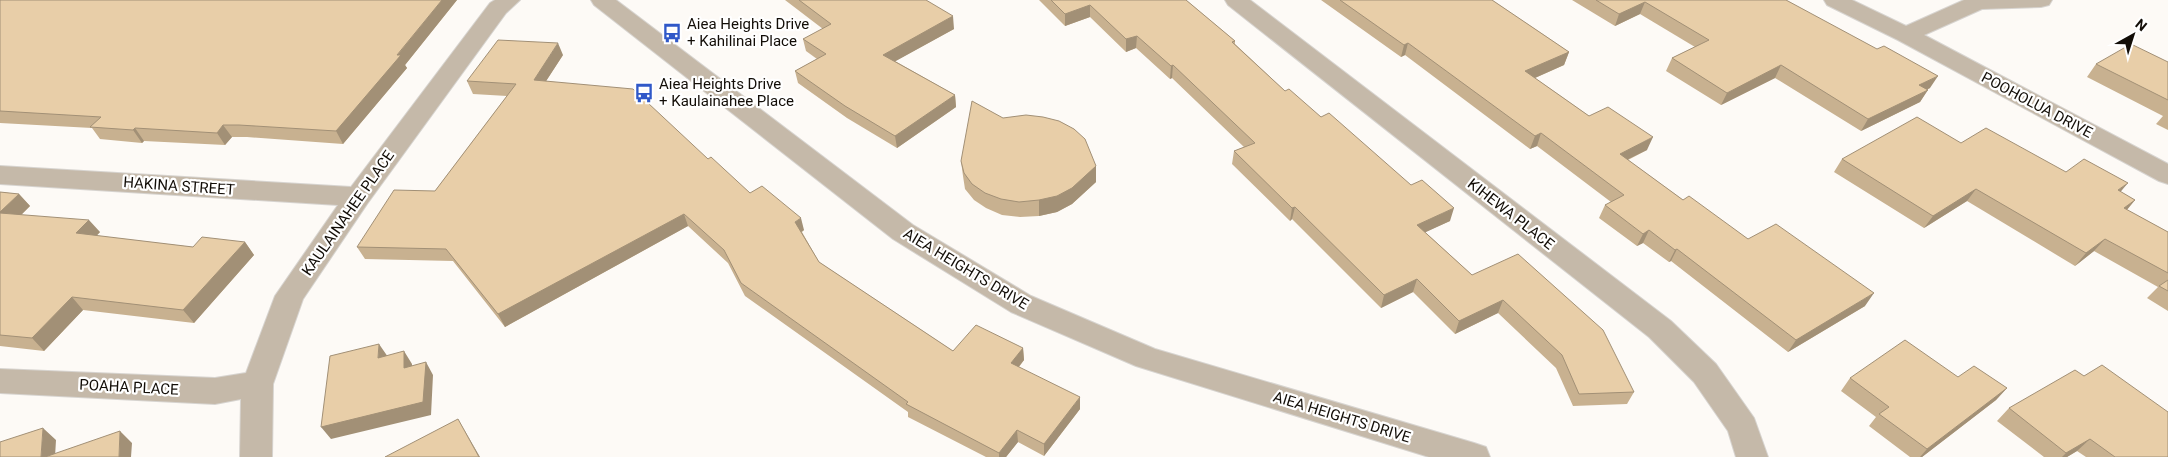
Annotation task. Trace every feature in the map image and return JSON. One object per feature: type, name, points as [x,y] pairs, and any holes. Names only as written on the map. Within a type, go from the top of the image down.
[{"type":"street","name":"KAULAINAHEE PLACE","points":[[256,457],[257,384],[290,296],[358,197],[498,8],[510,0]]},
{"type":"street","name":"AIEA HEIGHTS DRIVE","points":[[602,0],[904,232],[1021,304],[1146,358],[1474,457]]},
{"type":"street","name":"KIHEWA PLACE","points":[[1236,0],[1660,329],[1705,373],[1743,427],[1752,457]]},
{"type":"street","name":"POOHOLUA DRIVE","points":[[1836,0],[1906,35],[2168,175]]},
{"type":"street","points":[[1906,35],[1978,2],[2041,0]]},
{"type":"street","name":"HAKINA STREET","points":[[0,175],[358,197]]},
{"type":"street","name":"POAHA PLACE","points":[[0,381],[215,391],[257,384]]},
{"type":"building","points":[[0,0],[442,0],[397,55],[401,55],[336,131],[223,125],[217,133],[90,127],[101,117],[0,111]]},
{"type":"building","points":[[799,0],[926,0],[953,16],[883,55],[955,95],[895,136],[845,106],[795,71],[826,54],[803,39],[831,24]]},
{"type":"building","points":[[1051,0],[1186,0],[1235,41],[1232,42],[1285,91],[1289,89],[1321,117],[1329,113],[1411,185],[1422,180],[1454,208],[1417,225],[1472,275],[1518,254],[1603,330],[1634,392],[1579,394],[1562,355],[1503,300],[1459,321],[1417,279],[1384,295],[1295,207],[1292,208],[1234,151],[1255,143],[1173,65],[1171,66],[1137,36],[1126,39],[1090,5],[1065,14]]},
{"type":"building","points":[[1340,0],[1492,0],[1569,52],[1525,71],[1589,116],[1608,107],[1653,137],[1620,154],[1683,200],[1689,196],[1748,239],[1776,224],[1874,293],[1796,340],[1677,249],[1675,250],[1649,230],[1643,234],[1605,205],[1624,195],[1541,133],[1535,136],[1408,43],[1404,45]]},
{"type":"building","points":[[1596,0],[1786,0],[1877,49],[1884,46],[1938,76],[1919,85],[1928,90],[1868,119],[1781,65],[1727,93],[1672,58],[1709,40],[1645,2],[1619,14]]},
{"type":"building","points":[[498,40],[558,43],[534,80],[633,89],[708,159],[711,157],[750,193],[762,186],[801,218],[795,222],[819,262],[953,351],[976,325],[1023,348],[1011,363],[1080,397],[1044,444],[1017,430],[999,453],[906,404],[908,402],[741,283],[724,250],[684,214],[498,314],[446,249],[357,247],[394,190],[435,191],[516,84],[467,81]]},
{"type":"building","points":[[2131,44],[2168,62],[2168,100],[2096,64]]},
{"type":"building","points":[[972,101],[1003,118],[1026,115],[1059,121],[1074,129],[1085,139],[1096,166],[1072,188],[1057,196],[1019,202],[1001,199],[985,193],[972,184],[964,173],[961,161]]},
{"type":"building","points":[[1917,117],[1961,143],[1986,128],[2066,172],[2084,159],[2128,183],[2118,190],[2135,200],[2124,208],[2168,232],[2168,273],[2105,239],[2086,253],[1976,189],[1933,216],[1842,159]]},
{"type":"building","points":[[0,192],[19,194],[0,212]]},
{"type":"building","points":[[0,213],[89,220],[76,233],[193,247],[202,237],[245,242],[183,310],[72,297],[32,338],[0,335]]},
{"type":"building","points":[[2168,280],[2168,291],[2159,286]]},
{"type":"building","points":[[1905,340],[1958,377],[1974,366],[2007,388],[1927,449],[1879,414],[1889,407],[1850,378]]},
{"type":"building","points":[[379,344],[378,358],[404,351],[404,368],[426,362],[423,402],[321,427],[330,356]]},
{"type":"building","points":[[2102,365],[2168,412],[2168,457],[2115,457],[2090,439],[2066,453],[2009,408],[2075,370],[2084,376]]},
{"type":"building","points":[[458,419],[479,457],[385,457]]},
{"type":"building","points":[[43,428],[41,457],[0,457],[0,442]]},
{"type":"building","points":[[120,431],[119,457],[45,457]]},
{"type":"place","name":"Aiea Heights Drive + Kahilinai Place","points":[[672,33]]},
{"type":"place","name":"Aiea Heights Drive + Kaulainahee Place","points":[[644,93]]}]
